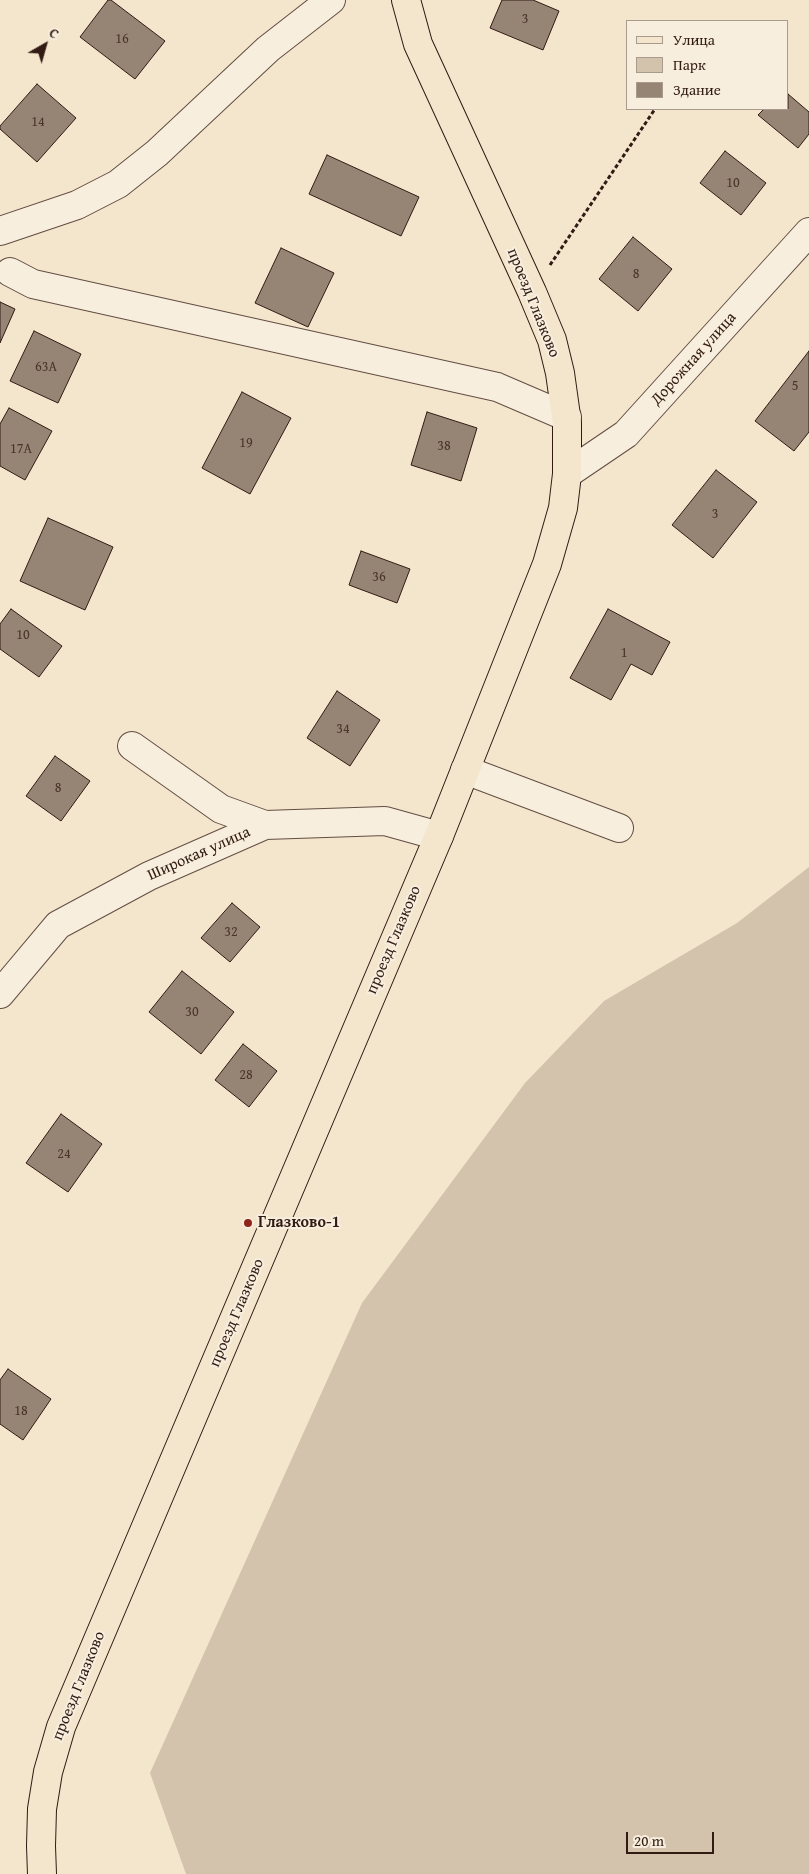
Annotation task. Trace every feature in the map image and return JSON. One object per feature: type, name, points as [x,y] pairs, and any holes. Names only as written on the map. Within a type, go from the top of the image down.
[{"type":"main road","name":"проезд Глазково","points":[[42,1874],[40,1846],[42,1809],[48,1772],[61,1727],[439,836],[551,553],[562,514],[567,474],[567,417],[554,349],[532,292],[418,44],[406,0]]},
{"type":"street","points":[[0,231],[77,205],[118,184],[157,152],[268,49],[331,0]]},
{"type":"street","name":"Дорожная улица","points":[[567,474],[626,434],[809,232]]},
{"type":"street","points":[[3,268],[33,284],[497,388],[567,417]]},
{"type":"street","points":[[132,746],[221,809],[265,825]]},
{"type":"street","points":[[465,770],[619,828]]},
{"type":"street","name":"Широкая улица","points":[[0,994],[58,925],[149,876],[265,825],[385,821],[439,836]]},
{"type":"path","points":[[532,292],[655,110]]},
{"type":"green space","points":[[809,867],[809,1874],[186,1874],[150,1773],[362,1303],[525,1083],[604,1001],[737,923]]},
{"type":"building","points":[[108,0],[111,0],[165,41],[135,79],[80,37]]},
{"type":"building","points":[[502,0],[533,0],[559,11],[543,50],[490,28]]},
{"type":"building","points":[[37,84],[76,118],[37,162],[0,129],[0,126]]},
{"type":"building","points":[[789,95],[809,112],[809,134],[798,148],[758,115],[763,110],[789,110]]},
{"type":"building","points":[[725,151],[766,183],[741,215],[700,183]]},
{"type":"building","points":[[327,155],[419,197],[401,236],[309,194]]},
{"type":"building","points":[[633,237],[672,269],[638,311],[599,279]]},
{"type":"building","points":[[281,248],[334,273],[308,327],[255,303]]},
{"type":"building","points":[[0,302],[15,309],[0,343]]},
{"type":"building","points":[[34,331],[81,354],[58,403],[10,381]]},
{"type":"building","points":[[809,351],[809,432],[794,451],[755,421]]},
{"type":"building","points":[[242,392],[291,418],[250,494],[202,468]]},
{"type":"building","points":[[9,408],[52,431],[25,480],[0,466],[0,424]]},
{"type":"building","points":[[427,412],[477,428],[461,481],[411,465]]},
{"type":"building","points":[[716,470],[757,502],[713,558],[672,525]]},
{"type":"building","points":[[48,518],[113,547],[85,610],[20,581]]},
{"type":"building","points":[[361,551],[410,569],[397,603],[349,585]]},
{"type":"building","points":[[11,609],[62,646],[39,677],[0,649],[0,624]]},
{"type":"building","points":[[608,609],[670,642],[652,675],[631,664],[611,700],[570,678]]},
{"type":"building","points":[[337,691],[380,720],[350,766],[307,738]]},
{"type":"building","points":[[55,756],[90,781],[61,821],[26,796]]},
{"type":"building","points":[[232,903],[260,927],[230,962],[201,938]]},
{"type":"building","points":[[182,971],[234,1012],[201,1054],[149,1012]]},
{"type":"building","points":[[243,1044],[277,1071],[249,1107],[215,1080]]},
{"type":"building","points":[[61,1114],[102,1144],[68,1192],[26,1163]]},
{"type":"building","points":[[8,1369],[51,1399],[23,1440],[0,1424],[0,1380]]},
{"type":"place","name":"Глазково-1","points":[[248,1223]]}]
